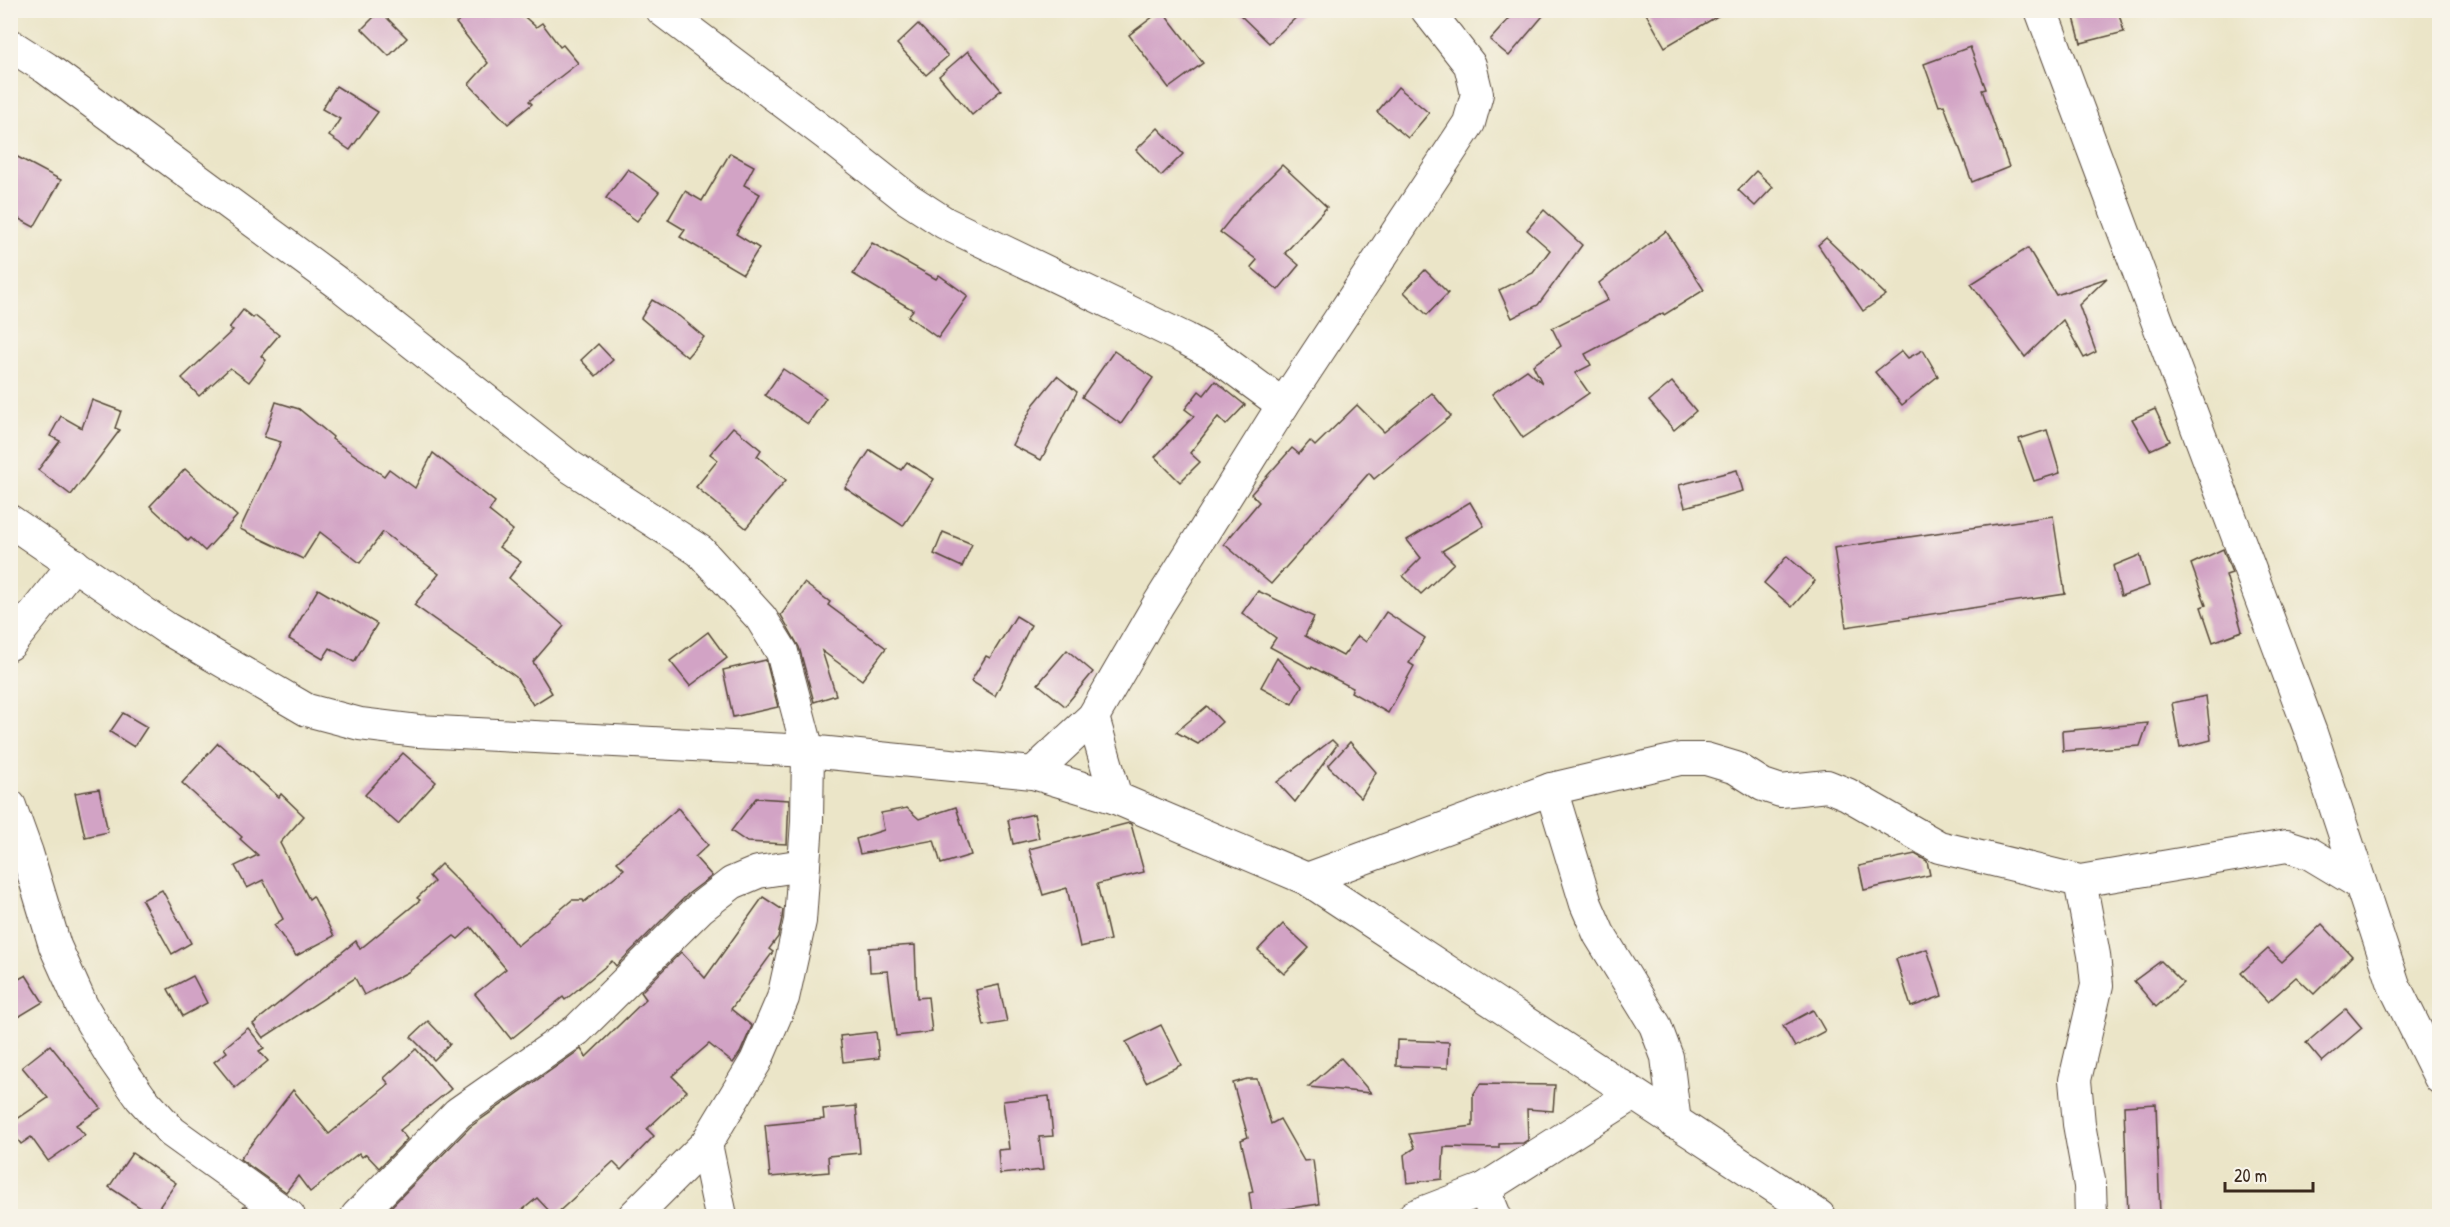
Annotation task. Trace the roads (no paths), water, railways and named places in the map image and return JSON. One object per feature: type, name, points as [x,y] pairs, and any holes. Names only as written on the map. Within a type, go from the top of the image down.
[{"type":"street","points":[[662,10],[908,199],[945,224],[1186,339],[1214,354],[1283,405]]},
{"type":"street","points":[[1033,773],[1093,717],[1158,605],[1283,405],[1469,123],[1478,94],[1470,65],[1427,10]]},
{"type":"street","points":[[2041,10],[2311,733],[2394,985],[2439,1078]]},
{"type":"street","points":[[10,45],[46,68],[340,285],[569,466],[700,551],[761,618],[782,652],[808,751],[800,921],[783,998],[756,1061],[706,1144],[634,1216]]},
{"type":"street","points":[[10,521],[166,628],[307,710],[360,724],[418,730],[808,751],[1033,773],[1116,798],[1307,879],[1675,1124],[1819,1216]]},
{"type":"street","points":[[10,644],[74,564]]},
{"type":"street","points":[[1093,717],[1116,798]]},
{"type":"street","points":[[1307,879],[1551,789],[1680,759],[1706,759],[1736,768],[1763,785],[1781,791],[1827,786],[1847,794],[1939,847],[2080,881],[2287,846],[2309,853],[2359,883]]},
{"type":"street","points":[[1551,789],[1586,904],[1599,934],[1655,1025],[1667,1058],[1675,1124]]},
{"type":"street","points":[[10,806],[27,852],[55,946],[82,1006],[141,1098],[172,1132],[289,1216]]},
{"type":"street","points":[[357,1216],[458,1113],[577,1030],[701,907],[732,883],[758,872],[804,865]]},
{"type":"street","points":[[2080,881],[2094,955],[2097,985],[2075,1080],[2079,1125],[2090,1186],[2091,1216]]},
{"type":"street","points":[[1414,1216],[1490,1203],[1632,1095]]},
{"type":"street","points":[[706,1144],[721,1216]]}]
